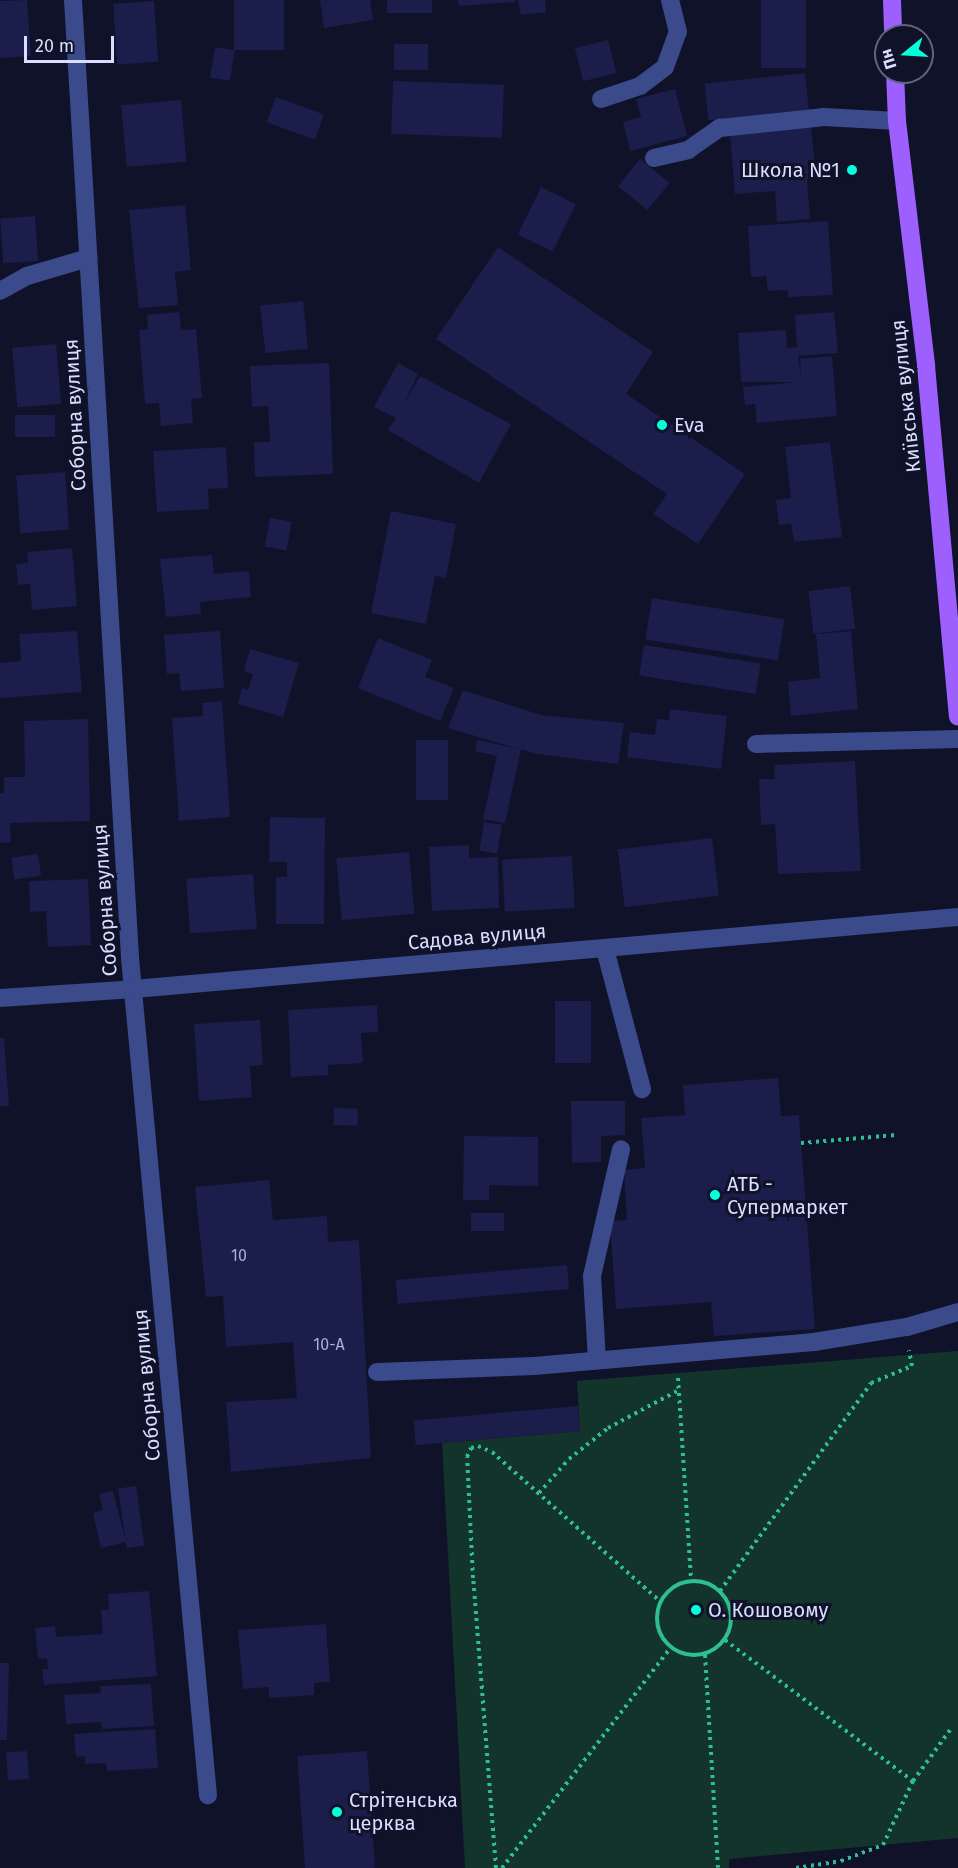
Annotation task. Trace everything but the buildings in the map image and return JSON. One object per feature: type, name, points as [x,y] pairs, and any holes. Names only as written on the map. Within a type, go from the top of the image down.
[{"type":"main road","points":[[892,0],[893,24]]},
{"type":"main road","name":"Київська вулиця","points":[[895,84],[897,121],[926,366],[958,717]]},
{"type":"street","name":"Соборна вулиця","points":[[73,0],[134,989],[208,1795]]},
{"type":"street","points":[[602,99],[640,86],[665,67],[678,32],[670,0]]},
{"type":"street","points":[[654,158],[688,150],[720,128],[824,117],[897,121]]},
{"type":"street","points":[[0,291],[27,276],[88,258]]},
{"type":"street","points":[[756,744],[958,739]]},
{"type":"street","name":"Садова вулиця","points":[[0,998],[134,989],[958,917]]},
{"type":"street","points":[[605,949],[642,1089]]},
{"type":"street","points":[[597,1360],[592,1276],[621,1149]]},
{"type":"street","points":[[377,1372],[534,1366],[814,1342],[906,1327],[958,1312]]},
{"type":"path","points":[[801,1143],[896,1135]]},
{"type":"path","points":[[676,1353],[691,1580]]},
{"type":"path","points":[[720,1591],[871,1383],[912,1366]]},
{"type":"path","points":[[539,1493],[569,1459],[608,1428],[679,1390]]},
{"type":"path","points":[[496,1868],[473,1578],[467,1457],[471,1448],[478,1446],[492,1452],[660,1602]]},
{"type":"path","points":[[691,1580],[708,1583],[720,1591],[730,1607],[732,1624],[725,1640],[705,1655],[686,1656],[670,1648],[661,1638],[656,1616],[660,1602],[673,1586],[691,1580]]},
{"type":"path","points":[[725,1640],[913,1781]]},
{"type":"path","points":[[502,1868],[670,1648]]},
{"type":"path","points":[[705,1655],[718,1868]]},
{"type":"path","points":[[796,1868],[841,1862],[884,1845],[913,1781],[950,1730]]},
{"type":"green space","points":[[958,1351],[958,1838],[729,1859],[729,1868],[465,1868],[442,1443],[580,1431],[577,1381]]},
{"type":"place","name":"Школа №1","points":[[852,170]]},
{"type":"place","name":"Eva","points":[[662,425]]},
{"type":"place","name":"АТБ - Супермаркет","points":[[715,1195]]},
{"type":"place","name":"О. Кошовому","points":[[696,1610]]},
{"type":"place","name":"Стрітенська церква","points":[[337,1812]]}]
